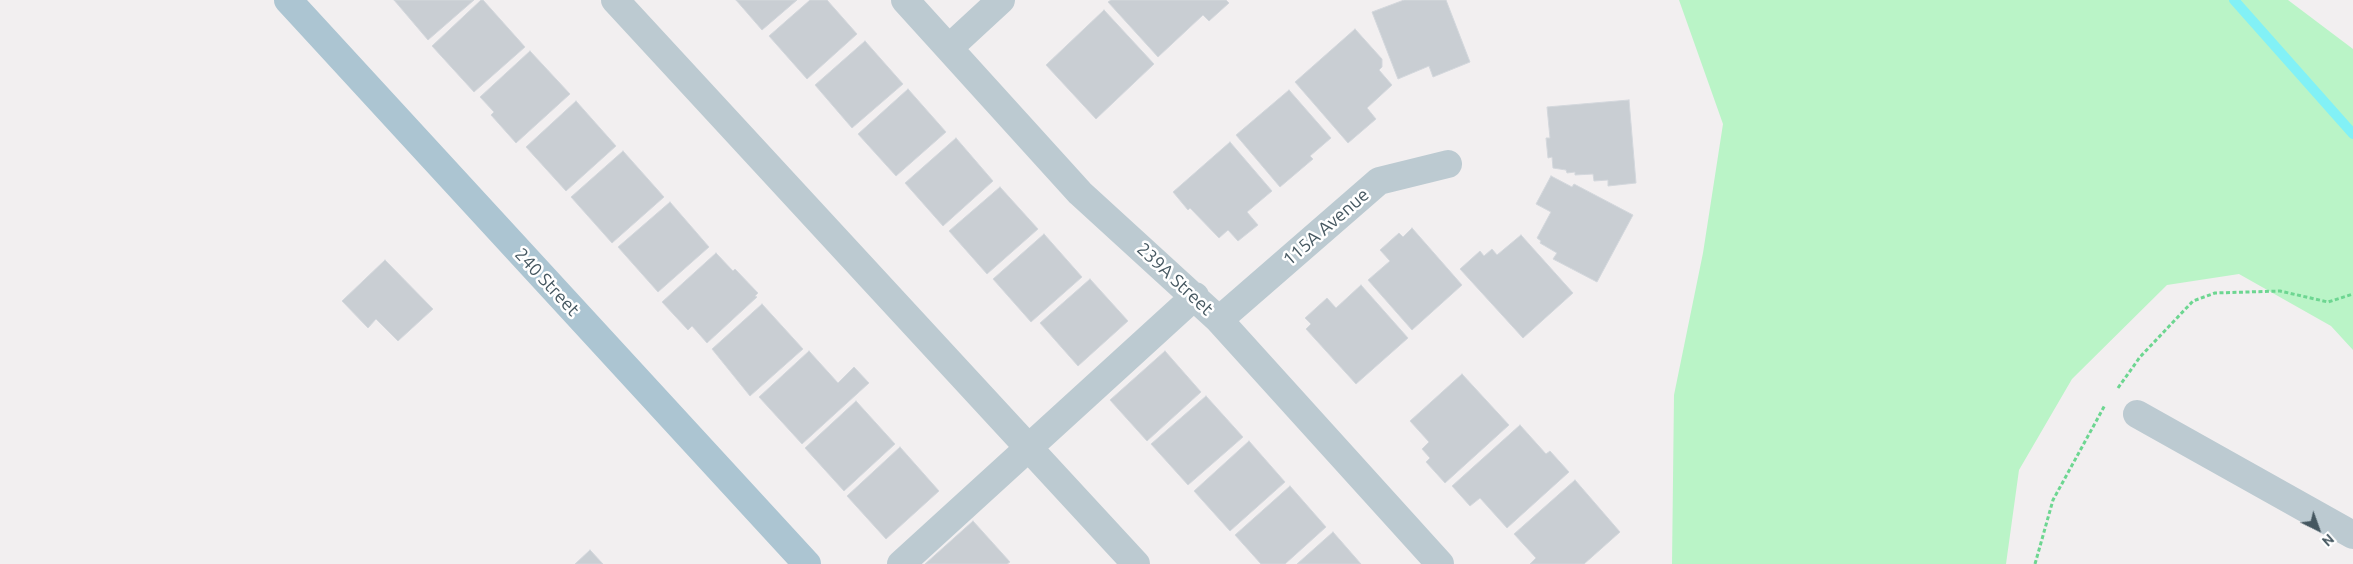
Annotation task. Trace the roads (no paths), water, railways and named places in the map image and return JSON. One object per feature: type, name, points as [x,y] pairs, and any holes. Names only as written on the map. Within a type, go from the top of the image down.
[{"type":"main road","name":"240 Street","points":[[288,0],[807,564]]},
{"type":"street","points":[[615,0],[1136,564]]},
{"type":"street","name":"239A Street","points":[[905,0],[1080,193],[1220,320],[1440,564]]},
{"type":"street","points":[[949,48],[1001,0]]},
{"type":"street","name":"115A Avenue","points":[[1220,320],[1379,181],[1448,164]]},
{"type":"street","points":[[901,564],[1195,296]]},
{"type":"street","points":[[2137,414],[2353,535]]},
{"type":"waterway","points":[[2234,0],[2353,134]]}]
